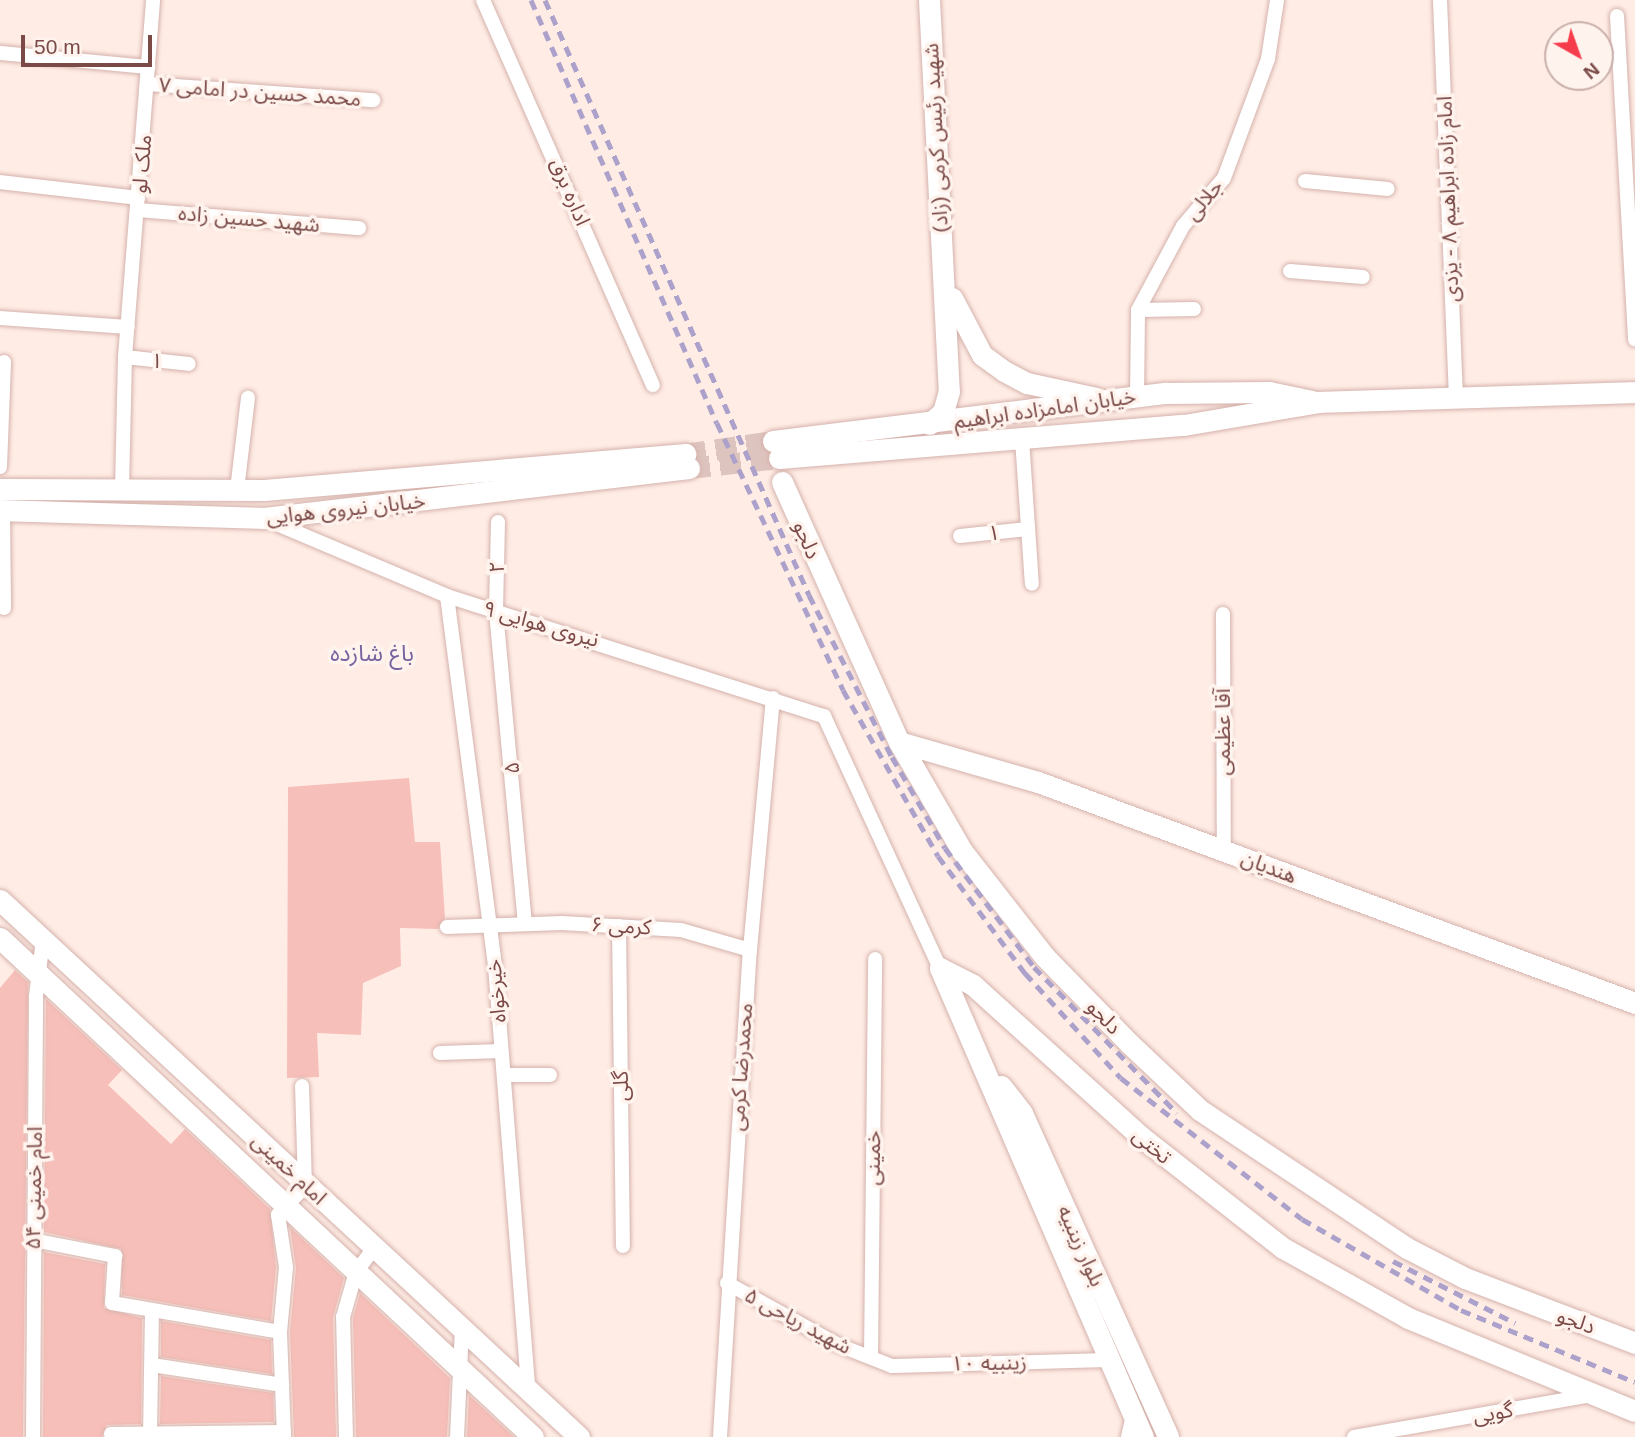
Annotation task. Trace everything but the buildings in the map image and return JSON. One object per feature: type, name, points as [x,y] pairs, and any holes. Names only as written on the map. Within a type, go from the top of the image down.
[{"type":"main road","name":"شهید رئیس کرمی (زاد)","points":[[929,0],[949,391],[943,412],[929,424]]},
{"type":"main road","points":[[944,277],[962,327],[982,355],[1027,383],[1114,402]]},
{"type":"main road","name":"خیابان امامزاده ابراهیم","points":[[1318,402],[1269,392],[1166,393],[1114,402],[929,424],[776,449],[1022,439],[1184,425],[1318,402],[1635,392]]},
{"type":"main road","points":[[1166,393],[1190,403],[1193,416],[1184,425]]},
{"type":"main road","name":"خیابان نیروی هوایی","points":[[0,489],[237,490],[687,461],[264,518],[2,510]]},
{"type":"main road","name":"دلجو","points":[[782,482],[898,742],[962,850],[1044,956],[1200,1110],[1407,1248],[1477,1283],[1635,1343]]},
{"type":"main road","name":"هندیان","points":[[898,742],[966,757],[1224,849],[1635,1003]]},
{"type":"main road","name":"امام خمینی","points":[[0,900],[305,1186],[528,1387],[579,1437]]},
{"type":"main road","name":"امام خمینی","points":[[0,938],[533,1437]]},
{"type":"main road","name":"بلوار زینبیه","points":[[940,968],[984,1062],[1065,1266],[1143,1437]]},
{"type":"main road","name":"تختی","points":[[940,968],[973,985],[1140,1136],[1283,1248],[1408,1318],[1635,1411]]},
{"type":"main road","name":"بلوار زینبیه","points":[[984,1062],[1021,1114],[1168,1437]]},
{"type":"street","name":"ملک لو","points":[[121,489],[125,358],[153,0]]},
{"type":"street","name":"اداره برق","points":[[483,0],[653,385]]},
{"type":"street","name":"جلالی","points":[[1137,397],[1138,310],[1183,226],[1224,178],[1268,59],[1278,0]]},
{"type":"street","name":"امام زاده ابراهیم ۸ - یزدی","points":[[1440,0],[1456,398]]},
{"type":"street","points":[[1617,16],[1635,339]]},
{"type":"street","points":[[0,52],[148,67]]},
{"type":"street","name":"۷ محمد حسین در امامی","points":[[148,84],[373,100]]},
{"type":"street","points":[[1305,181],[1388,189]]},
{"type":"street","name":"شهید حسین زاده","points":[[0,182],[138,204],[359,228]]},
{"type":"street","points":[[1290,271],[1363,277]]},
{"type":"street","points":[[1138,310],[1194,309]]},
{"type":"street","points":[[0,318],[128,327]]},
{"type":"street","name":"۱","points":[[125,358],[189,364]]},
{"type":"street","points":[[0,467],[4,362]]},
{"type":"street","points":[[237,490],[248,398]]},
{"type":"street","points":[[1022,439],[1032,584]]},
{"type":"street","points":[[2,510],[4,608]]},
{"type":"street","name":"نیروی هوایی ۹","points":[[264,518],[447,596],[824,716],[940,968]]},
{"type":"street","name":"۲","points":[[496,612],[498,522]]},
{"type":"street","name":"۱","points":[[960,536],[1028,529]]},
{"type":"street","name":"خیرخواه","points":[[447,596],[489,926],[504,1075],[528,1387]]},
{"type":"street","name":"۵","points":[[496,612],[525,924]]},
{"type":"street","name":"آقا عظیمی","points":[[1223,614],[1224,849]]},
{"type":"street","name":"محمدرضا کرمی","points":[[720,1437],[727,1283],[750,950],[773,698]]},
{"type":"street","name":"کرمی ۶","points":[[447,927],[525,924],[681,930],[750,950]]},
{"type":"street","name":"گلی","points":[[619,926],[623,1246]]},
{"type":"street","name":"امام خمینی ۵۴","points":[[33,1437],[33,1240],[39,974],[43,940]]},
{"type":"street","name":"خمینی","points":[[871,1357],[875,960]]},
{"type":"street","points":[[440,1053],[501,1051]]},
{"type":"street","points":[[504,1075],[550,1075]]},
{"type":"street","points":[[111,1434],[284,1434],[280,1332],[286,1267],[278,1215],[305,1186],[302,1086]]},
{"type":"street","points":[[33,1240],[115,1256],[112,1303],[280,1332]]},
{"type":"street","points":[[346,1437],[343,1317],[356,1272],[375,1247]]},
{"type":"street","name":"۵ شهید ریاحی","points":[[727,1283],[871,1357]]},
{"type":"street","points":[[150,1434],[152,1310]]},
{"type":"street","points":[[457,1437],[458,1368],[462,1328]]},
{"type":"street","name":"زینبیه ۱۰","points":[[871,1357],[892,1366],[1110,1360]]},
{"type":"street","points":[[152,1365],[282,1385]]},
{"type":"street","name":"گویی","points":[[1354,1437],[1591,1395]]},
{"type":"street","points":[[1128,1437],[1133,1416]]},
{"type":"tunnel","points":[[685,454],[773,441]]},
{"type":"tunnel","points":[[689,468],[779,458]]},
{"type":"railway","points":[[531,0],[717,423],[843,690],[938,856],[1025,973],[1121,1078],[1302,1219],[1461,1310],[1635,1382]]},
{"type":"railway","points":[[545,0],[809,595],[892,757],[945,848],[1034,967],[1177,1113]]},
{"type":"railway","points":[[1393,1261],[1515,1323]]},
{"type":"district","name":"باغ شازده","points":[[372,653]]}]
